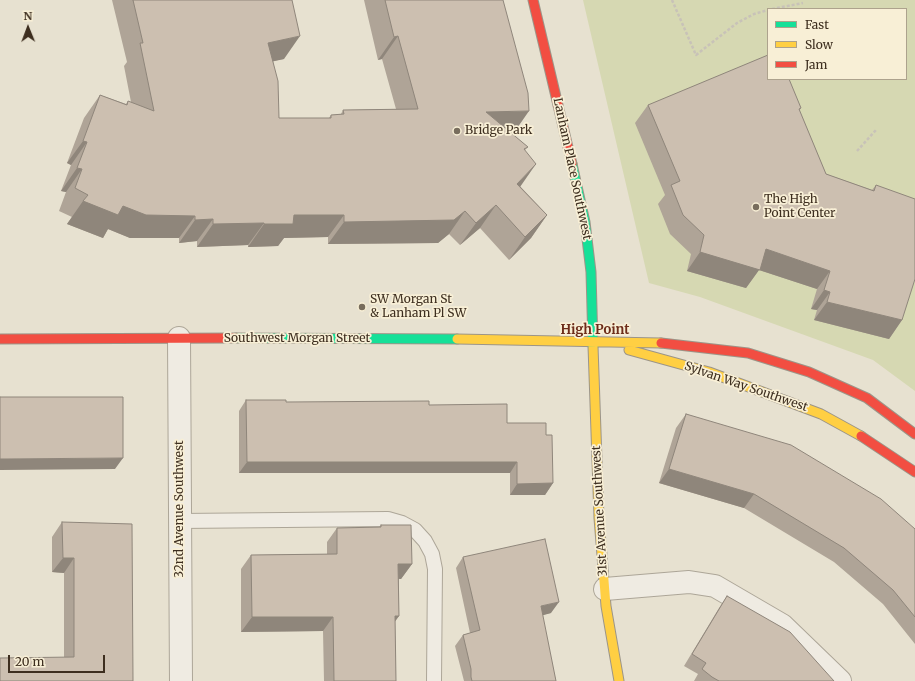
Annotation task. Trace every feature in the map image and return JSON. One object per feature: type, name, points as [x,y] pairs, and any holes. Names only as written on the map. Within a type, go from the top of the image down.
[{"type":"street","name":"Lanham Place Southwest","points":[[533,0],[585,222],[591,272],[593,340]]},
{"type":"street","name":"Southwest Morgan Street","points":[[0,339],[178,338],[593,340]]},
{"type":"street","name":"32nd Avenue Southwest","points":[[178,338],[181,681]]},
{"type":"street","name":"Sylvan Way Southwest","points":[[593,340],[670,343],[748,353],[809,372],[867,398],[915,434]]},
{"type":"street","name":"Sylvan Way Southwest","points":[[593,340],[709,372],[821,414],[876,445],[915,472]]},
{"type":"street","name":"31st Avenue Southwest","points":[[593,340],[599,518],[605,589],[619,681]]},
{"type":"street","points":[[605,589],[689,582],[715,586],[782,626],[840,681]]},
{"type":"lane","points":[[180,521],[388,519],[402,523],[415,530],[425,541],[432,554],[435,569],[434,681]]},
{"type":"path","points":[[672,0],[696,55],[737,23],[754,14],[767,10]]},
{"type":"path","points":[[777,8],[803,3]]},
{"type":"path","points":[[857,152],[876,130]]},
{"type":"green space","points":[[583,0],[915,0],[915,391],[873,360],[700,297],[649,283]]},
{"type":"building","name":"Bridge Park","points":[[133,0],[292,0],[300,36],[268,43],[278,81],[279,118],[331,118],[331,115],[344,114],[343,110],[418,109],[398,36],[394,37],[385,0],[503,0],[528,93],[529,111],[486,112],[528,147],[524,149],[536,164],[517,184],[547,215],[525,237],[496,205],[476,223],[465,211],[454,220],[344,222],[344,215],[294,215],[293,224],[213,224],[213,219],[195,220],[195,216],[146,215],[123,206],[118,215],[83,201],[88,195],[75,188],[82,169],[77,168],[87,142],[83,141],[100,95],[127,105],[128,101],[154,111],[140,43],[143,43]]},
{"type":"building","name":"The High Point Center","points":[[767,55],[767,80],[789,80],[801,108],[799,109],[826,174],[874,191],[876,185],[915,199],[915,279],[902,320],[827,302],[830,292],[824,290],[830,271],[766,249],[760,270],[700,252],[704,235],[683,215],[671,185],[680,181],[648,105]]},
{"type":"building","points":[[0,397],[123,397],[123,458],[0,459]]},
{"type":"building","points":[[246,400],[286,400],[286,402],[429,401],[429,405],[507,404],[507,423],[546,423],[546,435],[552,435],[553,483],[517,484],[517,462],[247,462]]},
{"type":"building","points":[[686,414],[791,445],[881,499],[915,529],[915,617],[893,590],[844,548],[754,494],[669,469]]},
{"type":"building","points":[[62,522],[132,524],[133,681],[0,681],[0,658],[74,657],[74,558],[63,558]]},
{"type":"building","points":[[381,525],[411,525],[412,564],[398,564],[399,616],[395,616],[396,681],[334,681],[333,617],[252,617],[251,555],[337,554],[337,528],[381,527]]},
{"type":"building","points":[[545,539],[559,602],[541,606],[556,681],[472,681],[471,669],[463,635],[480,630],[463,557]]},
{"type":"building","points":[[727,596],[790,632],[834,681],[719,681],[712,677],[702,669],[706,663],[692,654]]},
{"type":"traffic: fast","points":[[572,164],[585,222],[591,272],[593,346]]},
{"type":"traffic: fast","points":[[236,338],[457,339]]},
{"type":"traffic: slow","points":[[457,339],[661,343]]},
{"type":"traffic: slow","points":[[593,346],[599,518],[606,606],[619,681]]},
{"type":"traffic: slow","points":[[629,350],[709,372],[821,414],[861,436]]},
{"type":"traffic: jam","points":[[533,0],[572,164]]},
{"type":"traffic: jam","points":[[0,339],[236,338]]},
{"type":"traffic: jam","points":[[661,343],[748,353],[809,372],[867,398],[915,434]]},
{"type":"traffic: jam","points":[[861,436],[915,472]]},
{"type":"place","name":"Bridge Park","points":[[457,131]]},
{"type":"place","name":"The High Point Center","points":[[756,207]]},
{"type":"place","name":"SW Morgan St & Lanham Pl SW","points":[[362,307]]},
{"type":"district","name":"High Point","points":[[595,330]]}]
